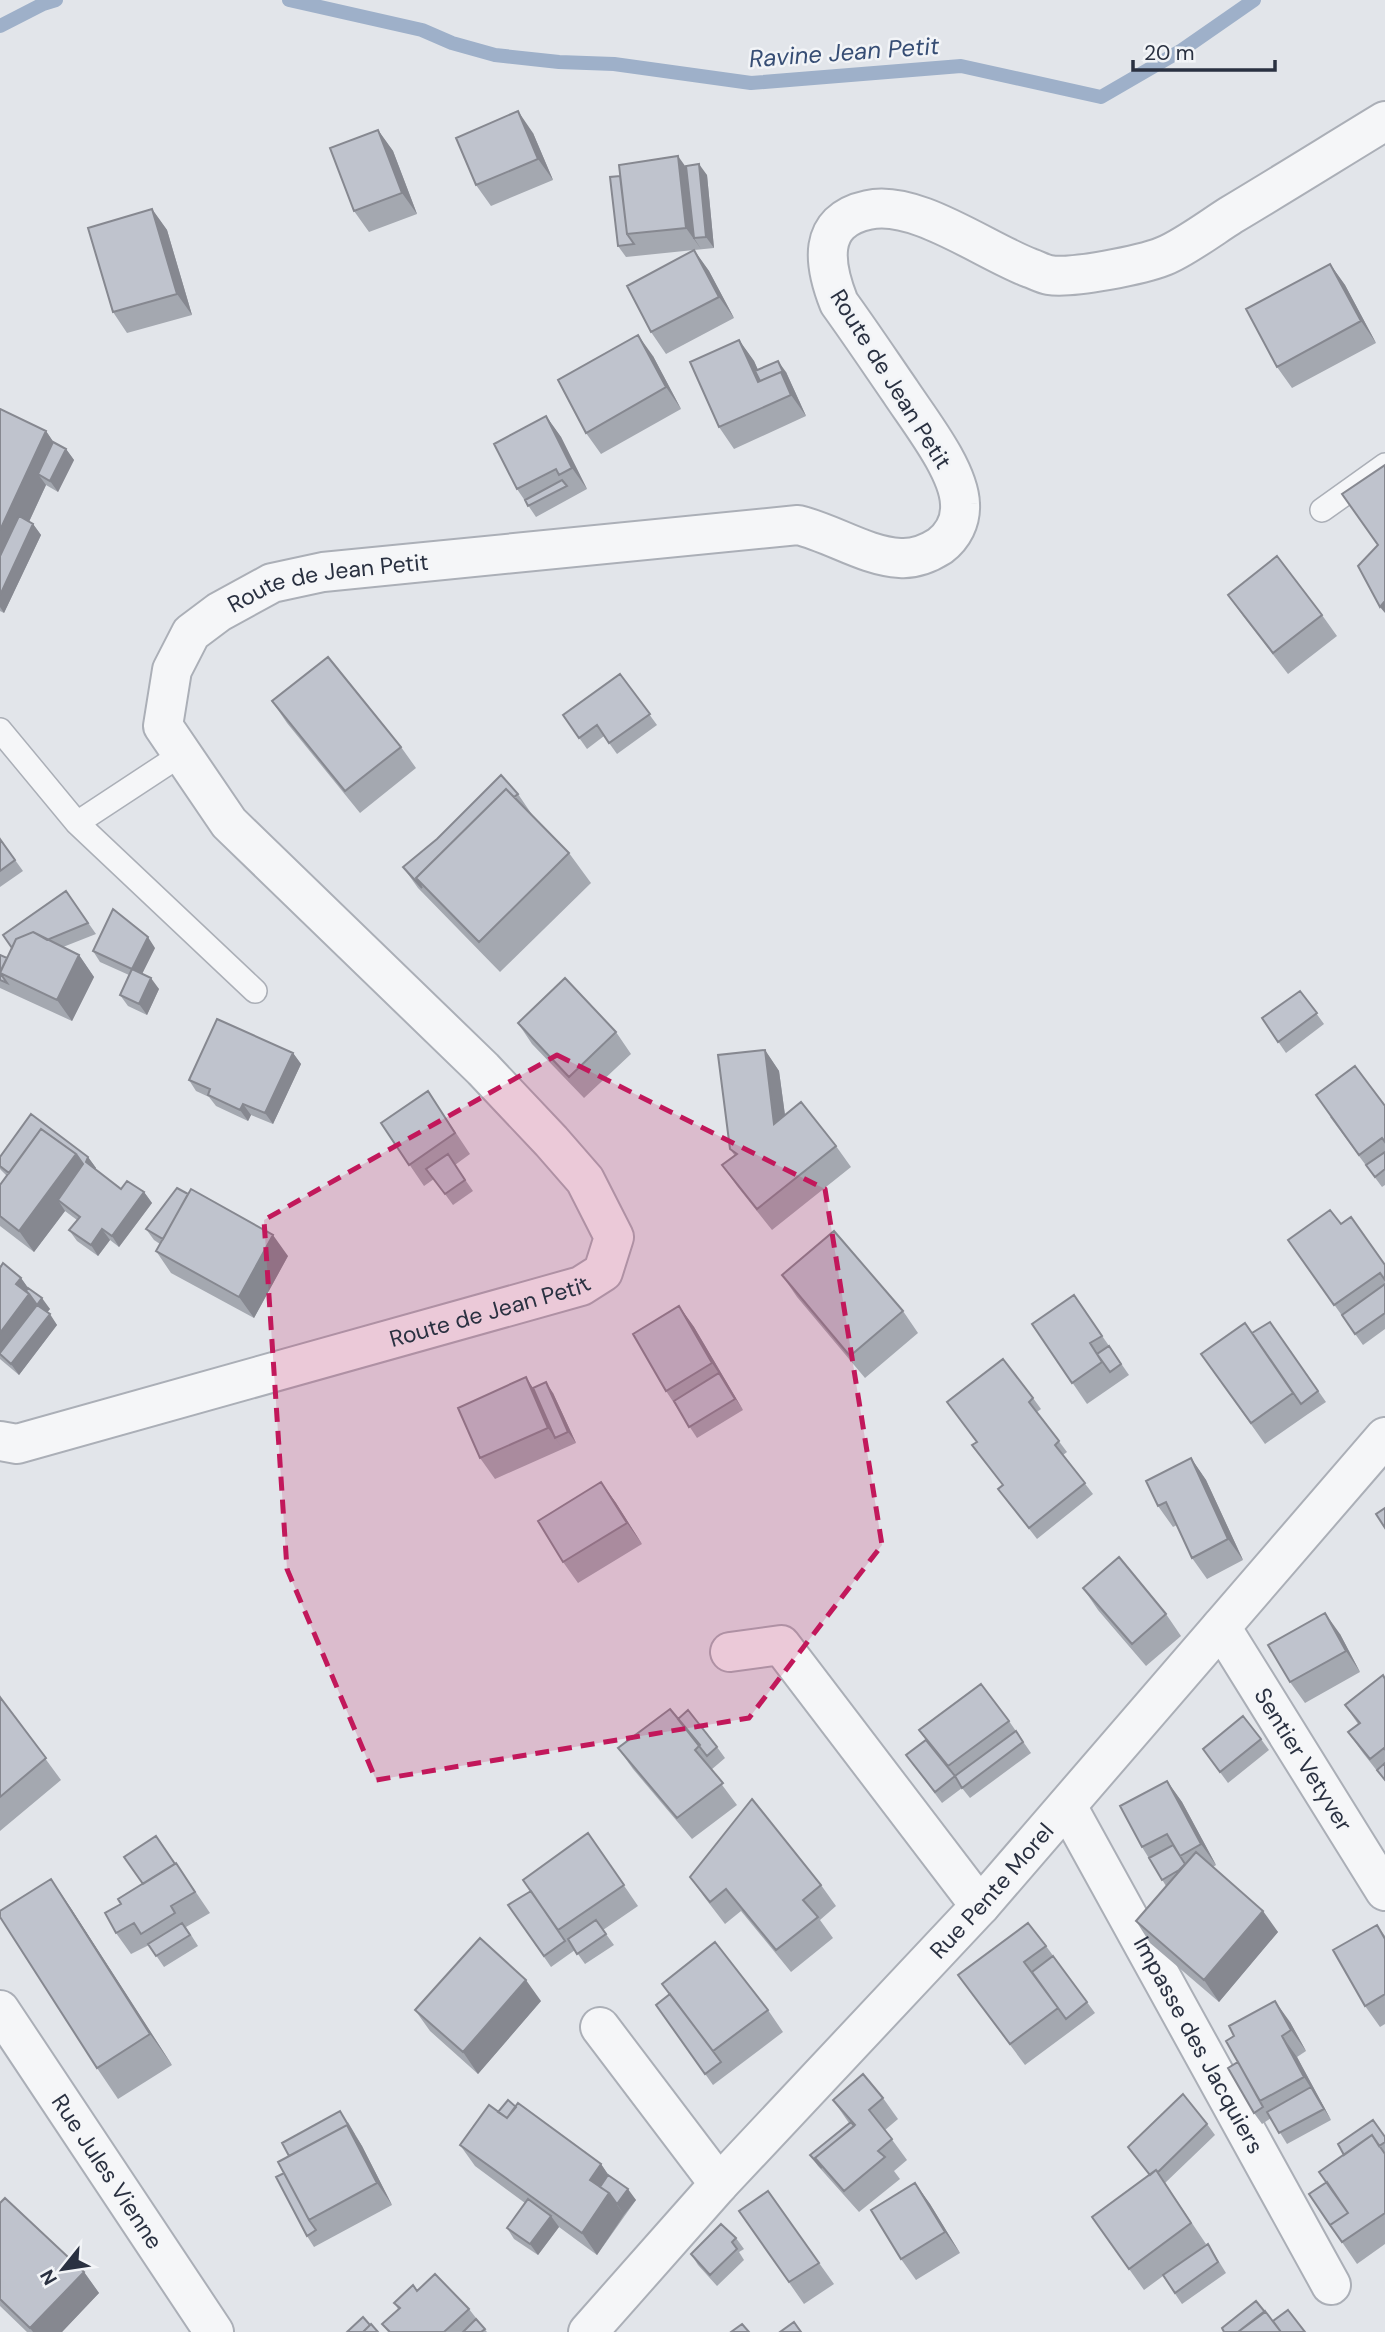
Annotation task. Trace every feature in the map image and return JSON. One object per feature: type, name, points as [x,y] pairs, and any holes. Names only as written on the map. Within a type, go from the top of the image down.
[{"type":"street","name":"Route de Jean Petit","points":[[0,1441],[17,1444],[581,1286],[603,1272],[614,1237],[585,1180],[551,1141],[483,1069],[229,823],[163,726],[172,670],[191,633],[219,612],[272,583],[323,572],[798,524],[886,557],[903,558],[929,553],[949,539],[958,522],[960,504],[955,484],[941,453],[839,303],[830,281],[826,259],[828,243],[845,219],[867,210],[895,208],[914,213],[1007,259],[1050,275],[1085,275],[1164,256],[1385,121]]},
{"type":"street","name":"Rue Pente Morel","points":[[588,2332],[719,2184],[980,1906],[1385,1437]]},
{"type":"street","name":"Sentier Vetyver","points":[[1221,1627],[1385,1891]]},
{"type":"street","points":[[730,1652],[781,1645],[980,1906]]},
{"type":"street","name":"Impasse des Jacquiers","points":[[1067,1806],[1331,2285]]},
{"type":"street","name":"Rue Jules Vienne","points":[[0,2010],[214,2332]]},
{"type":"street","points":[[600,2027],[719,2184]]},
{"type":"lane","points":[[1322,510],[1385,465]]},
{"type":"lane","points":[[0,730],[77,823],[255,991]]},
{"type":"lane","points":[[77,823],[182,754]]},
{"type":"highlighted area","points":[[557,1055],[825,1189],[882,1545],[749,1718],[376,1780],[287,1569],[264,1220]]},
{"type":"building","points":[[518,111],[538,159],[476,185],[456,138]]},
{"type":"building","points":[[378,130],[402,193],[354,211],[330,148]]},
{"type":"building","points":[[678,156],[686,228],[627,234],[619,165]]},
{"type":"building","points":[[699,164],[706,237],[694,238],[686,166]]},
{"type":"building","points":[[620,176],[627,234],[634,244],[618,246],[610,177]]},
{"type":"building","points":[[152,209],[177,294],[113,312],[88,228]]},
{"type":"building","points":[[694,250],[719,297],[651,332],[627,286]]},
{"type":"building","points":[[1330,264],[1361,321],[1277,367],[1246,309]]},
{"type":"building","points":[[638,335],[666,387],[586,433],[558,380]]},
{"type":"building","points":[[739,340],[758,382],[781,372],[791,395],[719,427],[690,362]]},
{"type":"building","points":[[778,361],[788,383],[781,372],[760,381],[755,371]]},
{"type":"building","points":[[0,409],[46,431],[0,530]]},
{"type":"building","points":[[546,416],[572,468],[559,475],[556,469],[517,489],[494,444]]},
{"type":"building","points":[[53,442],[66,449],[50,481],[38,474]]},
{"type":"building","points":[[1385,465],[1385,601],[1380,607],[1358,566],[1378,545],[1342,494]]},
{"type":"building","points":[[562,480],[567,486],[528,506],[525,500]]},
{"type":"building","points":[[19,516],[33,524],[0,595],[0,556]]},
{"type":"building","points":[[1277,556],[1322,615],[1273,653],[1228,595]]},
{"type":"building","points":[[328,657],[401,747],[345,791],[272,701]]},
{"type":"building","points":[[620,674],[650,714],[609,743],[597,725],[579,738],[563,715]]},
{"type":"building","points":[[501,775],[518,794],[514,797],[506,789],[416,878],[422,888],[403,867],[437,839]]},
{"type":"building","points":[[506,789],[569,853],[479,942],[416,878]]},
{"type":"building","points":[[0,839],[15,860],[0,871]]},
{"type":"building","points":[[66,891],[88,923],[47,940],[33,932],[16,939],[12,948],[3,935]]},
{"type":"building","points":[[113,909],[148,937],[132,969],[93,951]]},
{"type":"building","points":[[33,932],[79,955],[57,1000],[0,973],[16,939]]},
{"type":"building","points":[[0,955],[7,958],[0,972]]},
{"type":"building","points":[[132,969],[151,978],[139,1004],[120,995]]},
{"type":"building","points":[[565,978],[616,1032],[569,1077],[518,1023]]},
{"type":"building","points":[[1300,991],[1317,1013],[1278,1042],[1262,1018]]},
{"type":"building","points":[[217,1019],[293,1053],[265,1113],[243,1104],[240,1110],[208,1095],[210,1089],[189,1080]]},
{"type":"building","points":[[765,1050],[774,1124],[801,1102],[836,1146],[757,1209],[722,1165],[737,1154],[730,1149],[718,1055]]},
{"type":"building","points":[[1355,1066],[1385,1106],[1385,1142],[1382,1138],[1359,1155],[1316,1095]]},
{"type":"building","points":[[428,1091],[455,1133],[409,1165],[381,1123]]},
{"type":"building","points":[[31,1114],[88,1157],[86,1162],[121,1189],[127,1181],[144,1192],[112,1236],[102,1229],[91,1245],[69,1230],[80,1217],[58,1200],[83,1164],[76,1154],[41,1129],[9,1173],[0,1166],[0,1157]]},
{"type":"building","points":[[41,1129],[76,1154],[19,1231],[0,1216],[0,1185]]},
{"type":"building","points":[[1385,1152],[1385,1169],[1375,1177],[1366,1165]]},
{"type":"building","points":[[448,1154],[465,1180],[445,1194],[426,1169]]},
{"type":"building","points":[[177,1188],[188,1194],[163,1239],[146,1229]]},
{"type":"building","points":[[191,1189],[273,1235],[239,1297],[156,1251]]},
{"type":"building","points":[[1330,1210],[1341,1224],[1351,1217],[1385,1265],[1385,1280],[1380,1273],[1334,1305],[1288,1240]]},
{"type":"building","points":[[834,1231],[903,1311],[850,1356],[782,1275]]},
{"type":"building","points":[[3,1263],[21,1278],[16,1284],[29,1294],[0,1333],[0,1268]]},
{"type":"building","points":[[1385,1284],[1385,1313],[1355,1334],[1342,1315]]},
{"type":"building","points":[[28,1288],[42,1298],[37,1305],[26,1291]]},
{"type":"building","points":[[1074,1295],[1102,1336],[1090,1343],[1102,1362],[1072,1383],[1032,1324]]},
{"type":"building","points":[[37,1305],[50,1314],[11,1364],[0,1353]]},
{"type":"building","points":[[679,1306],[712,1363],[666,1391],[633,1334]]},
{"type":"building","points":[[1270,1322],[1318,1391],[1301,1404],[1252,1333]]},
{"type":"building","points":[[1245,1323],[1293,1393],[1251,1423],[1201,1354]]},
{"type":"building","points":[[1109,1346],[1121,1364],[1110,1372],[1097,1354]]},
{"type":"building","points":[[1003,1359],[1033,1398],[1029,1402],[1059,1441],[1055,1445],[1085,1483],[1029,1528],[998,1489],[1003,1485],[972,1445],[977,1442],[947,1402]]},
{"type":"building","points":[[719,1373],[735,1399],[689,1427],[674,1401]]},
{"type":"building","points":[[526,1377],[548,1428],[480,1458],[458,1408]]},
{"type":"building","points":[[546,1382],[568,1432],[555,1438],[533,1388]]},
{"type":"building","points":[[1191,1458],[1228,1539],[1192,1558],[1166,1502],[1158,1506],[1146,1481]]},
{"type":"building","points":[[601,1482],[627,1523],[563,1562],[538,1521]]},
{"type":"building","points":[[1385,1508],[1385,1528],[1376,1514]]},
{"type":"building","points":[[1119,1557],[1166,1614],[1132,1644],[1083,1588]]},
{"type":"building","points":[[1325,1613],[1346,1651],[1290,1682],[1268,1645]]},
{"type":"building","points":[[1383,1675],[1385,1750],[1384,1748],[1370,1759],[1348,1732],[1360,1723],[1345,1705]]},
{"type":"building","points":[[981,1684],[1009,1721],[948,1766],[919,1730]]},
{"type":"building","points":[[0,1697],[46,1758],[0,1797]]},
{"type":"building","points":[[670,1709],[700,1745],[695,1750],[723,1783],[677,1818],[618,1748]]},
{"type":"building","points":[[688,1710],[717,1747],[707,1756],[678,1719]]},
{"type":"building","points":[[1243,1716],[1261,1739],[1220,1772],[1203,1749]]},
{"type":"building","points":[[1016,1731],[1023,1742],[962,1788],[955,1776]]},
{"type":"building","points":[[926,1740],[955,1776],[935,1792],[906,1755]]},
{"type":"building","points":[[1385,1763],[1385,1780],[1377,1770]]},
{"type":"building","points":[[1167,1781],[1201,1844],[1180,1856],[1167,1834],[1142,1847],[1120,1806]]},
{"type":"building","points":[[752,1799],[821,1885],[803,1900],[818,1917],[776,1950],[726,1889],[710,1902],[690,1877]]},
{"type":"building","points":[[588,1833],[624,1885],[558,1930],[523,1880]]},
{"type":"building","points":[[156,1836],[175,1864],[143,1884],[124,1857]]},
{"type":"building","points":[[1173,1845],[1185,1864],[1162,1880],[1149,1858]]},
{"type":"building","points":[[1196,1852],[1263,1911],[1204,1980],[1136,1921]]},
{"type":"building","points":[[176,1863],[195,1892],[171,1906],[175,1913],[141,1934],[134,1923],[116,1933],[105,1913],[121,1904],[118,1899]]},
{"type":"building","points":[[51,1879],[150,2034],[97,2068],[0,1917],[0,1911]]},
{"type":"building","points":[[531,1891],[565,1941],[544,1956],[508,1905]]},
{"type":"building","points":[[596,1920],[606,1934],[577,1954],[568,1939]]},
{"type":"building","points":[[182,1923],[190,1935],[156,1956],[148,1944]]},
{"type":"building","points":[[1028,1923],[1046,1946],[1024,1962],[1058,2008],[1010,2044],[958,1975]]},
{"type":"building","points":[[1377,1925],[1385,1939],[1385,1994],[1365,2006],[1333,1950]]},
{"type":"building","points":[[480,1938],[526,1980],[463,2052],[415,2010]]},
{"type":"building","points":[[715,1942],[768,2010],[713,2051],[662,1984]]},
{"type":"building","points":[[1053,1956],[1087,2002],[1066,2019],[1032,1972]]},
{"type":"building","points":[[670,1994],[721,2062],[705,2074],[656,2005]]},
{"type":"building","points":[[1275,2001],[1291,2030],[1282,2036],[1304,2077],[1260,2101],[1226,2041],[1234,2036],[1229,2026]]},
{"type":"building","points":[[1238,2062],[1263,2107],[1254,2113],[1228,2068]]},
{"type":"building","points":[[863,2074],[883,2098],[869,2110],[892,2139],[878,2151],[885,2157],[844,2191],[815,2158],[855,2125],[833,2100]]},
{"type":"building","points":[[1311,2087],[1324,2109],[1279,2133],[1267,2112]]},
{"type":"building","points":[[1183,2094],[1207,2124],[1158,2172],[1156,2170],[1150,2175],[1128,2147]]},
{"type":"building","points":[[508,2100],[516,2107],[507,2118],[498,2112]]},
{"type":"building","points":[[518,2103],[601,2164],[590,2180],[609,2193],[582,2233],[460,2145],[489,2105],[507,2118]]},
{"type":"building","points":[[340,2111],[354,2135],[347,2125],[289,2156],[282,2143]]},
{"type":"building","points":[[1373,2120],[1385,2137],[1385,2142],[1379,2146],[1372,2135],[1344,2155],[1338,2144]]},
{"type":"building","points":[[851,2122],[854,2126],[815,2158],[822,2168],[810,2155]]},
{"type":"building","points":[[347,2125],[377,2183],[309,2220],[278,2162]]},
{"type":"building","points":[[1372,2135],[1385,2154],[1385,2213],[1342,2242],[1330,2225],[1348,2213],[1319,2172]]},
{"type":"building","points":[[1156,2170],[1191,2223],[1129,2269],[1092,2217]]},
{"type":"building","points":[[284,2173],[316,2230],[307,2236],[276,2177]]},
{"type":"building","points":[[608,2175],[628,2189],[617,2204],[609,2193],[600,2187]]},
{"type":"building","points":[[1327,2182],[1348,2213],[1330,2225],[1309,2194]]},
{"type":"building","points":[[915,2183],[945,2232],[901,2259],[871,2210]]},
{"type":"building","points":[[768,2191],[819,2263],[789,2282],[739,2211]]},
{"type":"building","points":[[5,2198],[84,2272],[30,2328],[0,2299],[0,2203]]},
{"type":"building","points":[[528,2199],[551,2216],[530,2244],[507,2228]]},
{"type":"building","points":[[721,2224],[736,2238],[732,2242],[737,2249],[710,2275],[691,2254]]},
{"type":"building","points":[[1208,2244],[1218,2262],[1175,2293],[1163,2275]]},
{"type":"building","points":[[435,2274],[469,2309],[444,2332],[390,2332],[382,2324],[400,2308],[394,2303],[413,2285],[417,2291]]},
{"type":"building","points":[[1256,2301],[1265,2312],[1238,2332],[1224,2332],[1222,2328]]},
{"type":"building","points":[[1288,2310],[1305,2332],[1281,2332],[1273,2321]]},
{"type":"building","points":[[1265,2311],[1281,2332],[1238,2332]]},
{"type":"building","points":[[363,2317],[370,2325],[363,2332],[347,2332]]},
{"type":"building","points":[[476,2319],[485,2329],[481,2332],[463,2332]]},
{"type":"building","points":[[794,2322],[801,2332],[780,2332]]},
{"type":"building","points":[[371,2324],[378,2332],[363,2332]]},
{"type":"building","points":[[742,2324],[749,2332],[731,2332]]},
{"type":"waterway","name":"Ravine Jean Petit","points":[[0,26],[56,0]]},
{"type":"waterway","name":"Ravine Jean Petit","points":[[289,0],[422,30],[452,43],[495,55],[559,62],[614,64],[751,83],[961,66],[1101,97],[1182,50],[1254,0]]}]
